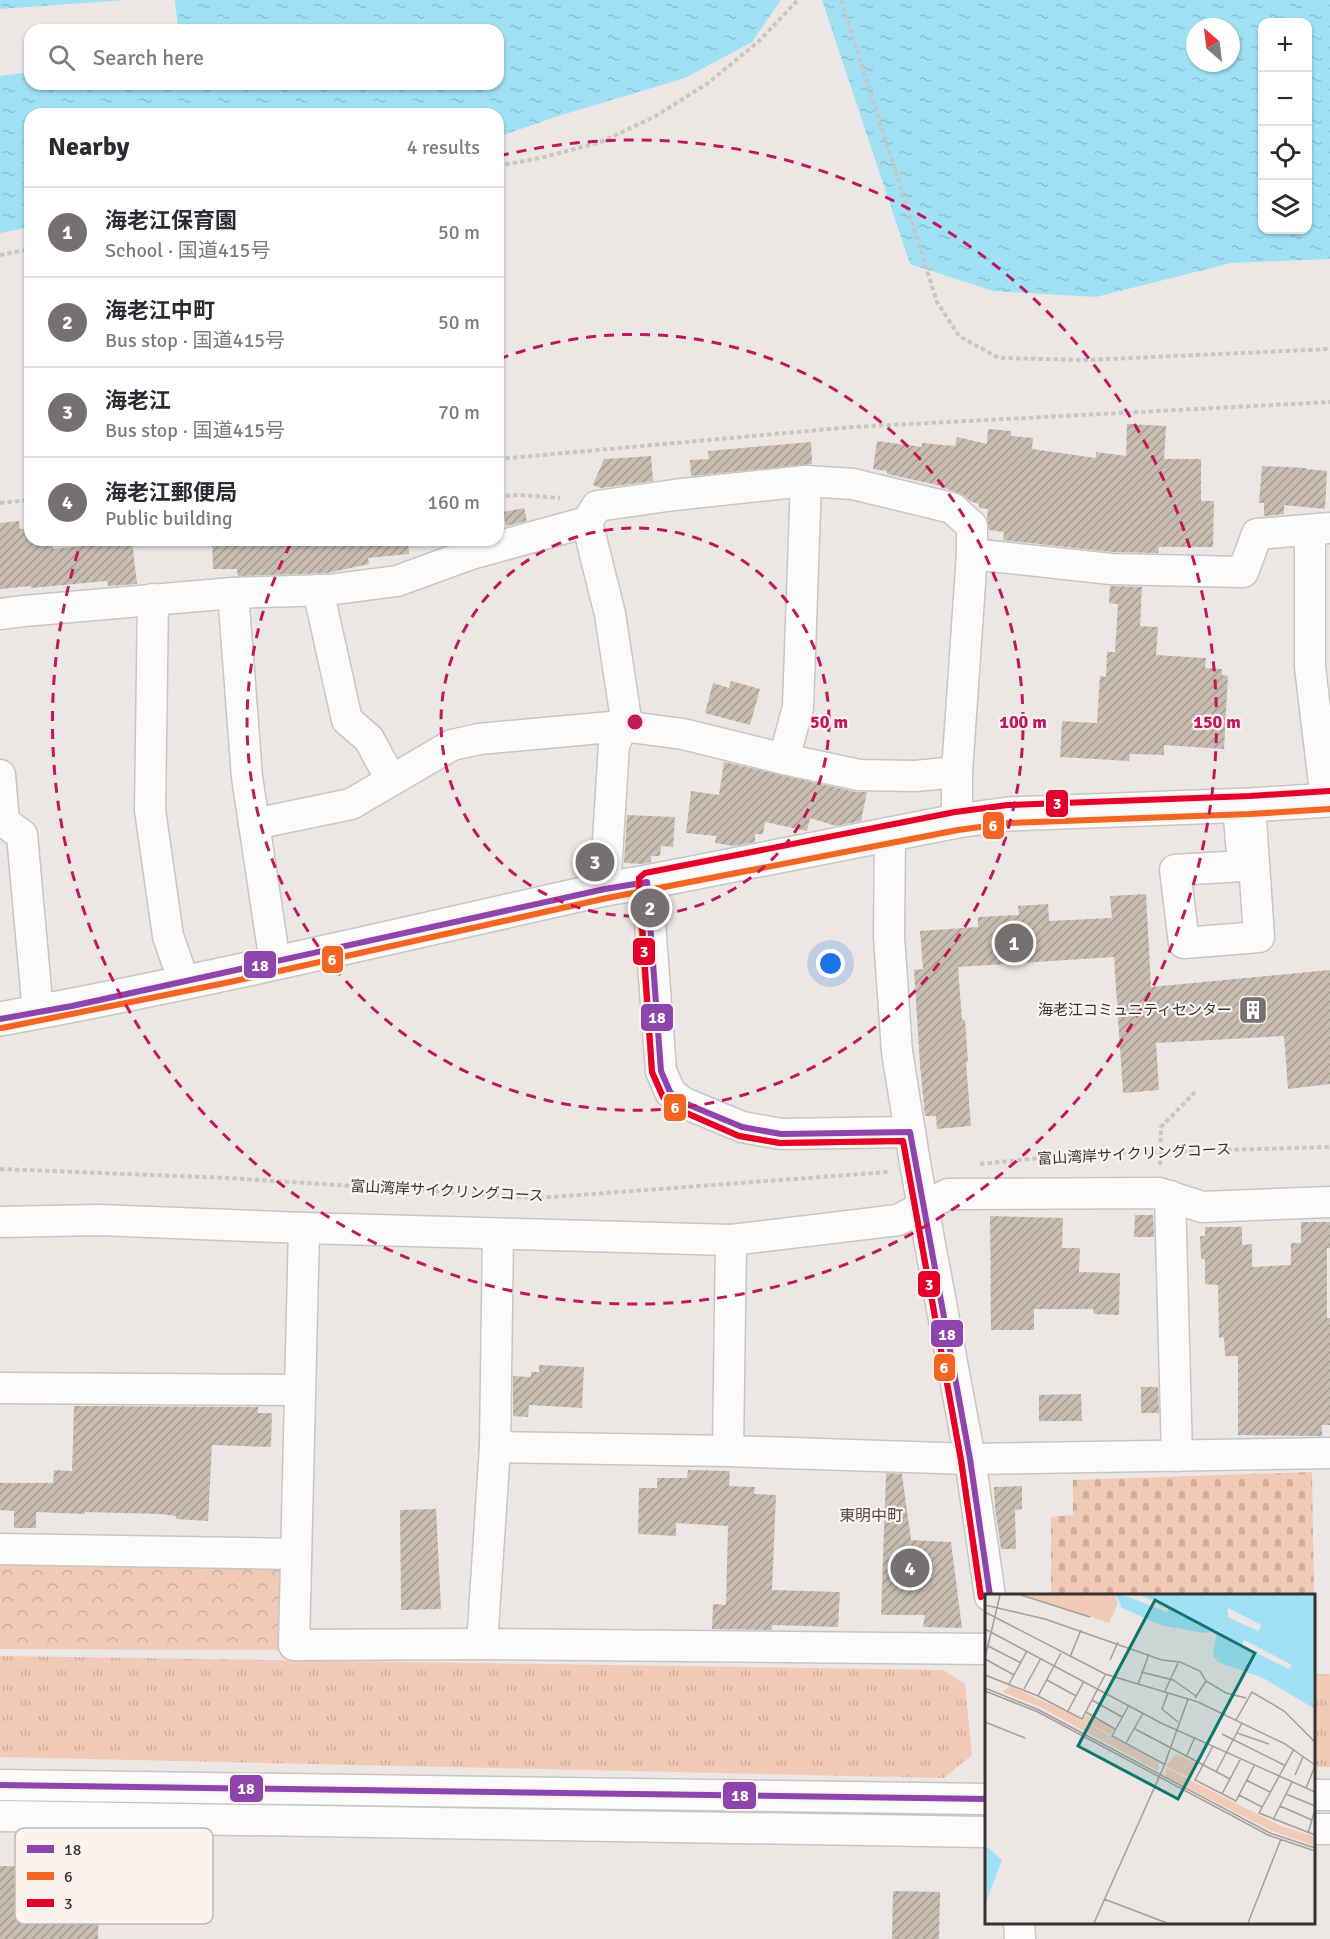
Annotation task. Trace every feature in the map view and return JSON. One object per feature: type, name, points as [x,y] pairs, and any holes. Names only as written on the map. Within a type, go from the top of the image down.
[{"type":"highway","points":[[0,1019],[275,963],[605,889],[957,821],[1008,814],[1244,805],[1327,784]]},
{"type":"street","points":[[784,759],[798,707],[806,481]]},
{"type":"street","points":[[504,543],[592,514],[674,495],[806,481],[853,484],[952,508],[972,526],[957,772],[957,821]]},
{"type":"street","points":[[592,514],[626,719],[614,745],[605,889]]},
{"type":"street","points":[[972,554],[1111,569],[1243,572],[1257,534],[1320,529],[1310,667],[1327,784]]},
{"type":"street","points":[[0,614],[153,599],[318,590],[397,581],[495,546]]},
{"type":"street","points":[[318,590],[346,720],[369,739],[391,780]]},
{"type":"street","points":[[233,593],[247,777],[275,963]]},
{"type":"street","points":[[153,599],[150,810],[168,936],[184,982]]},
{"type":"street","points":[[254,824],[351,804],[452,745],[480,739],[622,726],[683,734],[859,775],[915,776],[957,772]]},
{"type":"street","points":[[0,775],[4,822],[22,835],[38,1012]]},
{"type":"street","points":[[1244,805],[1259,937],[1184,943],[1175,870],[1243,866],[1244,805]]},
{"type":"street","points":[[890,834],[890,948],[897,1052],[970,1459],[990,1594]]},
{"type":"street","points":[[647,882],[661,1071],[670,1092],[682,1102],[742,1127],[781,1134],[910,1132]]},
{"type":"street","points":[[0,1222],[99,1220],[731,1240],[898,1220],[948,1194],[1165,1195],[1202,1207],[1330,1202]]},
{"type":"street","points":[[1165,1195],[1177,1456]]},
{"type":"street","points":[[304,1228],[294,1646],[482,1644],[985,1649]]},
{"type":"street","points":[[482,1644],[495,1447],[498,1234]]},
{"type":"street","points":[[728,1451],[731,1240]]},
{"type":"street","points":[[0,1388],[299,1390]]},
{"type":"street","points":[[495,1447],[728,1451],[970,1459],[1330,1453]]},
{"type":"street","points":[[0,1549],[296,1554]]},
{"type":"street","points":[[0,1785],[985,1798]]},
{"type":"street","points":[[0,1816],[985,1832]]},
{"type":"street","points":[[1018,1924],[1020,1939]]},
{"type":"path","points":[[504,165],[601,142],[654,117],[708,83],[759,41],[798,0]]},
{"type":"path","points":[[841,0],[937,302],[959,336],[999,357],[1010,358],[1085,360],[1330,349]]},
{"type":"path","points":[[0,255],[24,250]]},
{"type":"path","points":[[504,458],[852,427],[1330,402]]},
{"type":"path","points":[[504,496],[556,499],[584,496],[592,514]]},
{"type":"path","points":[[0,503],[24,501]]},
{"type":"path","points":[[1165,1195],[1160,1152],[1161,1127],[1195,1092]]},
{"type":"path","name":"富山湾岸サイクリングコース","points":[[975,1164],[1081,1154],[1330,1147]]},
{"type":"path","name":"富山湾岸サイクリングコース","points":[[0,1169],[229,1178],[538,1198],[893,1171]]},
{"type":"green space","points":[[1312,1472],[1314,1594],[1051,1594],[1051,1517],[1073,1515],[1073,1480]]},
{"type":"green space","points":[[0,1558],[272,1565],[281,1572],[281,1650],[0,1649]]},
{"type":"green space","points":[[0,1656],[943,1670],[965,1684],[972,1755],[944,1778],[0,1757]]},
{"type":"green space","points":[[1315,1674],[1330,1674],[1330,1767],[1315,1767]]},
{"type":"water","points":[[0,0],[781,0],[752,42],[685,78],[504,135],[504,108],[24,108],[24,228],[0,233]]},
{"type":"water","points":[[822,0],[1330,0],[1330,259],[1231,263],[1096,297],[993,291],[910,264]]},
{"type":"pier","points":[[126,0],[175,0],[177,24],[24,24],[24,73],[0,76],[0,9]]},
{"type":"building","points":[[1127,424],[1166,426],[1164,459],[1201,459],[1201,501],[1214,501],[1213,547],[1159,547],[1158,553],[1112,552],[1003,540],[1004,532],[989,530],[988,509],[979,508],[979,504],[963,495],[937,485],[873,469],[877,441],[922,447],[922,443],[955,446],[957,437],[987,444],[988,429],[1011,431],[1011,436],[1033,438],[1032,449],[1096,458],[1096,452],[1126,456]]},
{"type":"building","points":[[811,442],[812,464],[691,476],[690,460],[709,459],[708,451]]},
{"type":"building","points":[[651,456],[653,481],[601,488],[593,485],[604,459]]},
{"type":"building","points":[[1262,466],[1327,471],[1325,509],[1284,505],[1284,514],[1264,516],[1264,503],[1259,503]]},
{"type":"building","points":[[524,508],[527,521],[506,526],[504,512]]},
{"type":"building","points":[[19,521],[20,529],[24,529],[24,546],[53,546],[53,549],[83,546],[133,546],[137,584],[108,586],[107,581],[0,589],[0,523]]},
{"type":"building","points":[[212,546],[408,546],[409,554],[368,558],[369,564],[327,573],[238,576],[237,569],[213,569]]},
{"type":"building","points":[[1110,586],[1142,587],[1140,626],[1158,627],[1156,655],[1206,658],[1205,668],[1222,669],[1222,675],[1228,676],[1224,749],[1164,745],[1164,755],[1130,754],[1129,761],[1060,757],[1062,721],[1097,723],[1100,676],[1106,677],[1107,652],[1115,652],[1118,604],[1109,603]]},
{"type":"building","points":[[731,681],[760,689],[750,725],[705,713],[713,683],[729,688]]},
{"type":"building","points":[[724,762],[856,792],[867,792],[861,821],[836,826],[810,818],[807,831],[765,822],[763,834],[755,834],[755,842],[734,846],[715,843],[716,836],[686,833],[691,791],[719,795]]},
{"type":"building","points":[[627,815],[675,817],[673,847],[661,846],[660,856],[651,856],[651,862],[624,863]]},
{"type":"building","points":[[1146,894],[1151,987],[1330,970],[1330,1084],[1288,1089],[1284,1036],[1156,1043],[1159,1090],[1123,1093],[1114,957],[958,967],[962,1020],[965,1020],[971,1126],[937,1129],[936,1116],[925,1116],[920,1065],[914,970],[923,969],[920,931],[978,927],[978,917],[1019,915],[1018,906],[1048,904],[1049,921],[1112,918],[1110,896]]},
{"type":"building","points":[[1135,1215],[1153,1215],[1154,1237],[1134,1237]]},
{"type":"building","points":[[990,1216],[1063,1218],[1062,1248],[1080,1248],[1079,1272],[1120,1273],[1119,1315],[1094,1314],[1093,1309],[1034,1309],[1034,1330],[991,1330]]},
{"type":"building","points":[[1301,1222],[1330,1222],[1330,1248],[1327,1248],[1327,1318],[1330,1318],[1330,1425],[1322,1425],[1322,1436],[1238,1435],[1238,1356],[1225,1356],[1224,1337],[1219,1338],[1218,1285],[1205,1284],[1205,1259],[1201,1259],[1200,1236],[1205,1236],[1205,1227],[1242,1227],[1242,1245],[1252,1244],[1252,1267],[1291,1265],[1291,1243],[1301,1243]]},
{"type":"building","points":[[539,1365],[584,1367],[582,1408],[529,1405],[528,1417],[513,1416],[513,1376],[531,1377],[531,1372],[539,1372]]},
{"type":"building","points":[[1141,1387],[1158,1387],[1159,1413],[1141,1413]]},
{"type":"building","points":[[1081,1394],[1082,1421],[1039,1421],[1039,1395]]},
{"type":"building","points":[[74,1406],[258,1407],[258,1413],[272,1413],[271,1447],[212,1445],[208,1521],[176,1519],[176,1516],[160,1514],[36,1512],[36,1528],[14,1528],[14,1511],[0,1510],[0,1483],[53,1483],[54,1470],[72,1471]]},
{"type":"building","points":[[688,1470],[730,1471],[729,1486],[755,1487],[754,1494],[776,1495],[772,1590],[840,1592],[838,1627],[772,1625],[772,1630],[712,1629],[713,1604],[726,1605],[728,1526],[676,1523],[676,1536],[638,1534],[639,1488],[657,1488],[657,1478],[687,1478]]},
{"type":"building","points":[[886,1473],[902,1474],[911,1540],[951,1542],[962,1628],[923,1627],[925,1615],[881,1615]]},
{"type":"building","points":[[1022,1486],[1022,1509],[1015,1510],[1016,1549],[1001,1549],[994,1487]]},
{"type":"building","points":[[436,1509],[441,1609],[401,1610],[400,1510]]},
{"type":"building","points":[[0,1866],[15,1866],[15,1924],[98,1924],[98,1939],[0,1939]]},
{"type":"building","points":[[893,1891],[940,1892],[939,1939],[892,1939]]},
{"type":"transit line","name":"3","points":[[981,1597],[961,1460],[903,1141],[780,1143],[739,1136],[677,1109],[663,1097],[652,1072],[639,878],[645,873],[955,812],[1008,805],[1329,791]]},
{"type":"transit line","name":"6","points":[[2,1028],[230,982],[607,898],[958,830],[1009,823],[1330,809]]},
{"type":"transit line","name":"18","points":[[0,1019],[72,1006],[605,889],[647,882],[661,1071],[670,1092],[682,1102],[742,1127],[781,1134],[910,1132],[970,1459],[990,1594]]},
{"type":"transit line","name":"6","points":[[638,883],[652,1072],[663,1097],[677,1109],[739,1136],[780,1143],[903,1141],[961,1460],[981,1597]]},
{"type":"transit line","name":"18","points":[[0,1785],[985,1799]]},
{"type":"place","name":"海老江","points":[[595,862]]},
{"type":"place","name":"海老江中町","points":[[650,908]]},
{"type":"place","name":"海老江保育園","points":[[1014,943]]},
{"type":"place","name":"海老江コミュニティセンター","points":[[1253,1010]]},
{"type":"place","name":"海老江郵便局","points":[[910,1568]]},
{"type":"district","name":"東明中町","points":[[871,1516]]}]
